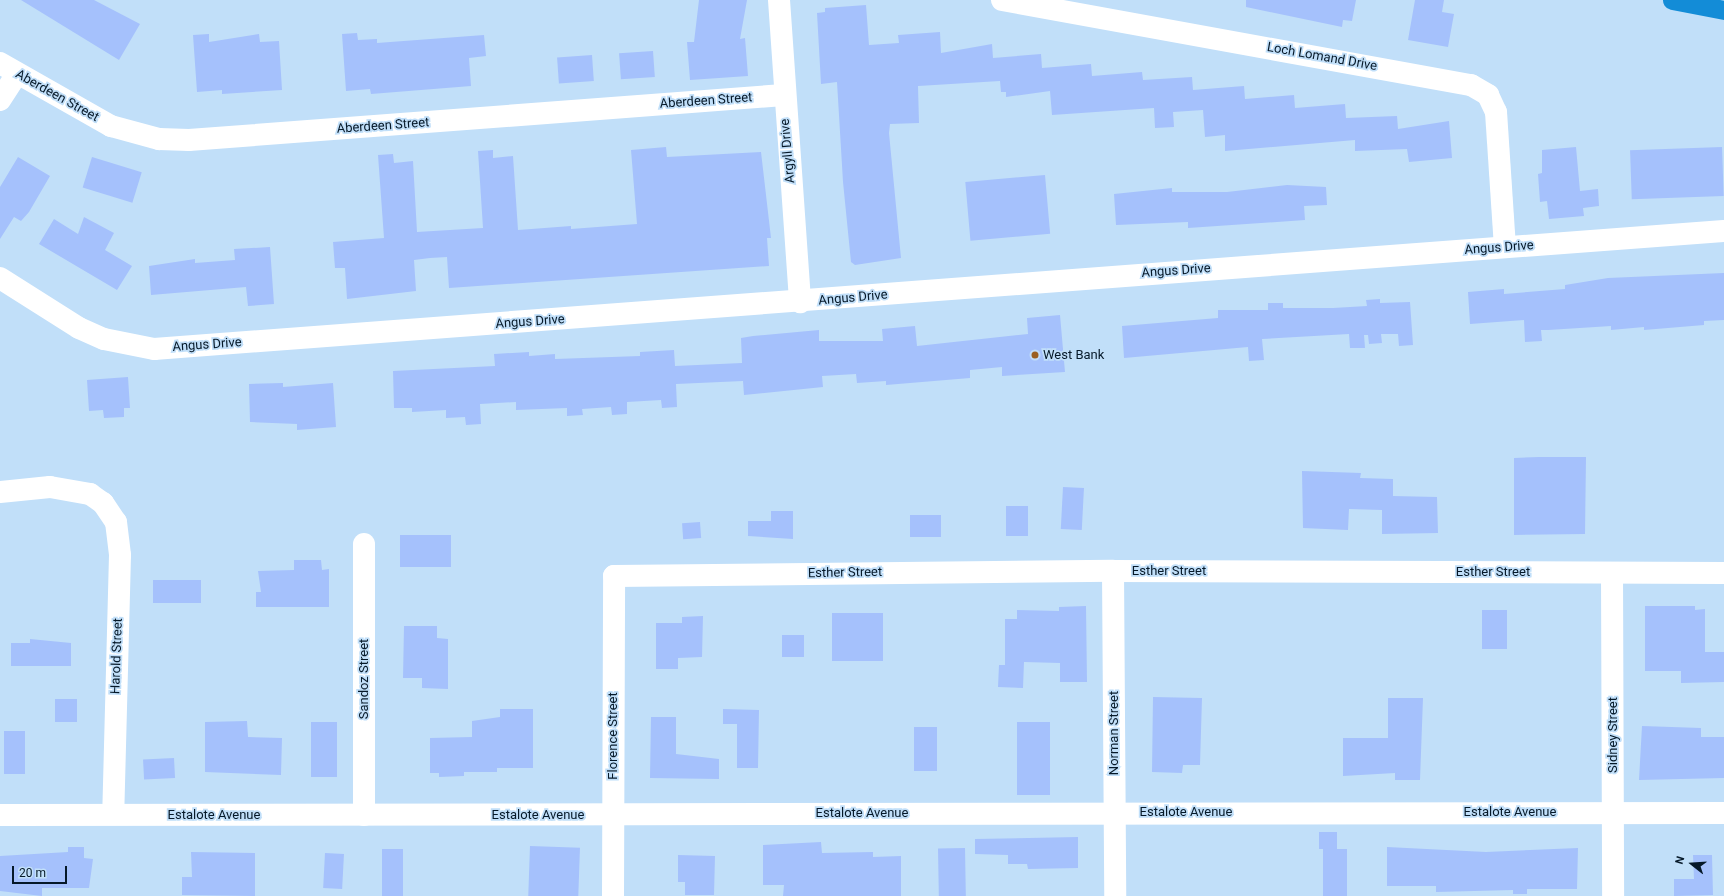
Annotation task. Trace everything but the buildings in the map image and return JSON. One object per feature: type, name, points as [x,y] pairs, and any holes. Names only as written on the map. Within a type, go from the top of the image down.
[{"type":"street","name":"Argyll Drive","points":[[779,0],[783,96],[800,302]]},
{"type":"street","name":"Loch Lomand Drive","points":[[1002,0],[1471,85],[1488,95],[1496,112],[1505,247]]},
{"type":"street","name":"Aberdeen Street","points":[[9,68],[111,126],[159,139],[190,140],[783,96]]},
{"type":"street","points":[[0,100],[9,68]]},
{"type":"street","name":"Angus Drive","points":[[0,278],[79,328],[104,339],[154,349],[800,302],[1724,231]]},
{"type":"street","name":"Harold Street","points":[[0,492],[50,487],[90,494],[103,503],[116,522],[120,555],[113,814]]},
{"type":"street","name":"Sandoz Street","points":[[364,544],[364,815]]},
{"type":"street","name":"Esther Street","points":[[614,576],[1113,571],[1724,573]]},
{"type":"street","name":"Norman Street","points":[[1113,571],[1115,896]]},
{"type":"street","name":"Sidney Street","points":[[1612,573],[1613,896]]},
{"type":"street","name":"Florence Street","points":[[613,896],[614,576]]},
{"type":"street","name":"Estalote Avenue","points":[[0,815],[1114,812],[1724,813]]},
{"type":"waterway","points":[[1672,0],[1724,10]]},
{"type":"place","name":"West Bank","points":[[1035,355]]}]
